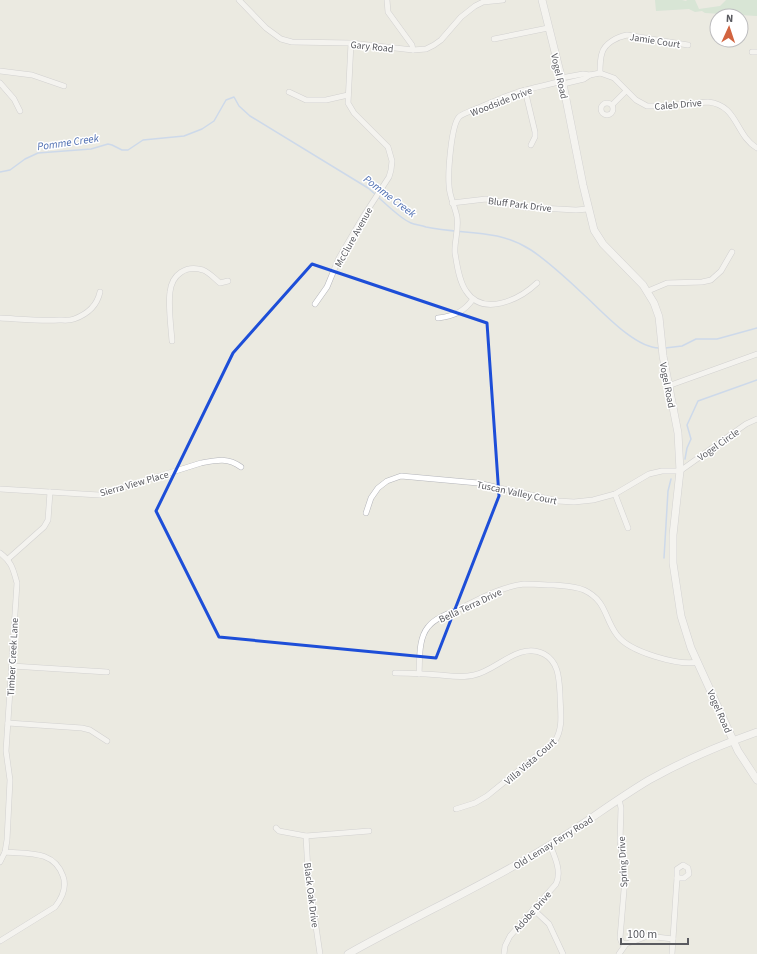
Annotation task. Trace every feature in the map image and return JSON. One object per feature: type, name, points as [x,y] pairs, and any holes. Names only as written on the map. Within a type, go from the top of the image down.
[{"type":"street","name":"Gary Road","points":[[240,0],[266,28],[281,39],[292,42],[351,43],[414,50],[426,49],[434,45],[441,40],[465,14],[483,2],[503,0]]},
{"type":"street","points":[[387,0],[388,12],[414,50]]},
{"type":"street","name":"Vogel Road","points":[[542,0],[562,81],[588,209],[594,230],[599,239],[648,291],[657,309],[668,386],[678,434],[680,471],[673,536],[673,563],[681,616],[691,648],[742,757],[757,780]]},
{"type":"street","points":[[494,39],[548,28]]},
{"type":"street","name":"Jamie Court","points":[[600,73],[602,53],[607,46],[618,37],[627,35],[688,45]]},
{"type":"street","name":"McClure Avenue","points":[[315,304],[327,287],[340,258],[363,217],[389,178],[391,170],[392,161],[388,147],[354,113],[348,103],[351,43]]},
{"type":"street","points":[[0,71],[32,75],[64,86]]},
{"type":"street","points":[[562,81],[583,74],[590,75],[600,73]]},
{"type":"street","name":"Caleb Drive","points":[[600,73],[614,78],[636,100],[647,106],[716,102],[725,107],[734,117],[749,141],[757,148]]},
{"type":"street","name":"Woodside Drive","points":[[473,299],[466,291],[460,277],[455,252],[458,232],[457,217],[452,203],[449,185],[451,142],[454,129],[460,117],[489,103],[525,90],[562,81]]},
{"type":"street","points":[[0,83],[14,99],[20,110]]},
{"type":"street","points":[[525,90],[535,132],[535,137],[531,145]]},
{"type":"street","points":[[612,104],[626,91]]},
{"type":"street","points":[[289,92],[306,100],[326,100],[348,96]]},
{"type":"street","name":"Bluff Park Drive","points":[[452,203],[486,199],[522,207],[576,210],[588,209]]},
{"type":"street","points":[[648,291],[667,283],[702,282],[712,280],[721,270],[732,252]]},
{"type":"street","points":[[172,341],[170,292],[173,279],[182,270],[191,268],[204,270],[220,283],[228,282]]},
{"type":"street","points":[[438,318],[454,315],[460,312],[467,307],[473,299],[490,305],[508,301],[527,292],[537,283]]},
{"type":"street","points":[[0,318],[46,321],[73,320],[93,308],[98,302],[100,292]]},
{"type":"street","points":[[668,386],[757,354]]},
{"type":"street","name":"Vogel Circle","points":[[680,471],[746,424],[757,419]]},
{"type":"street","name":"Sierra View Place","points":[[0,489],[99,495],[201,463],[218,460],[233,461],[240,467]]},
{"type":"street","name":"Tuscan Valley Court","points":[[366,513],[371,498],[378,488],[387,481],[401,476],[478,483],[574,502],[593,500],[615,494],[649,474],[662,471],[680,471]]},
{"type":"street","points":[[0,553],[8,559],[44,527],[48,520],[50,492]]},
{"type":"street","points":[[615,494],[628,528]]},
{"type":"street","name":"Timber Creek Lane","points":[[0,862],[5,852],[7,840],[10,780],[6,751],[17,583],[13,568],[8,559]]},
{"type":"street","name":"Bella Terra Drive","points":[[419,674],[423,636],[431,623],[493,593],[524,584],[570,586],[583,590],[594,596],[599,602],[618,637],[627,645],[647,654],[684,662],[698,662]]},
{"type":"street","name":"Villa Vista Court","points":[[395,673],[472,676],[484,672],[518,654],[529,651],[546,655],[553,662],[559,682],[560,731],[555,741],[487,796],[475,803],[456,809]]},
{"type":"street","points":[[12,666],[107,672]]},
{"type":"street","points":[[8,723],[82,728],[90,730],[107,740]]},
{"type":"street","name":"Old Lemay Ferry Road","points":[[348,954],[412,919],[504,872],[550,845],[619,799],[662,773],[734,740],[757,732]]},
{"type":"street","name":"Spring Drive","points":[[619,799],[621,808],[620,841],[625,878],[620,938],[622,942],[626,944]]},
{"type":"street","points":[[276,828],[279,831],[306,836],[369,831]]},
{"type":"street","name":"Black Oak Drive","points":[[306,836],[308,872],[320,954]]},
{"type":"street","name":"Adobe Drive","points":[[504,954],[505,946],[508,940],[556,884],[558,874],[556,859],[550,845]]},
{"type":"street","points":[[0,941],[55,907],[61,900],[64,890],[64,879],[61,869],[50,858],[41,855],[5,852]]},
{"type":"street","points":[[672,954],[677,878]]},
{"type":"street","points":[[533,910],[549,924],[563,954]]},
{"type":"street","points":[[619,954],[626,944],[648,936],[673,939]]},
{"type":"highlighted area","points":[[312,264],[487,323],[499,496],[436,658],[219,637],[156,511],[233,353]]},
{"type":"green space","points":[[655,0],[695,0],[699,9],[720,6],[726,0],[757,0],[757,16],[749,16],[749,8],[709,8],[709,13],[702,11],[695,12],[689,9],[656,11]]},
{"type":"waterway","name":"Pomme Creek","points":[[0,172],[10,170],[25,159],[38,153],[91,149],[108,144],[122,150],[128,150],[143,140],[184,136],[202,129],[214,121],[226,100],[234,97],[239,106],[250,116],[368,188],[375,194]]},
{"type":"waterway","name":"Pomme Creek","points":[[378,197],[398,215],[413,224],[440,229],[493,235],[518,243],[531,250],[551,265],[628,335],[639,342],[659,348]]},
{"type":"waterway","name":"Pomme Creek","points":[[665,348],[682,346],[696,339],[717,339],[757,328]]},
{"type":"waterway","points":[[685,459],[687,448],[691,439],[687,425],[698,401],[757,380]]},
{"type":"waterway","points":[[664,558],[668,491],[671,479]]}]
